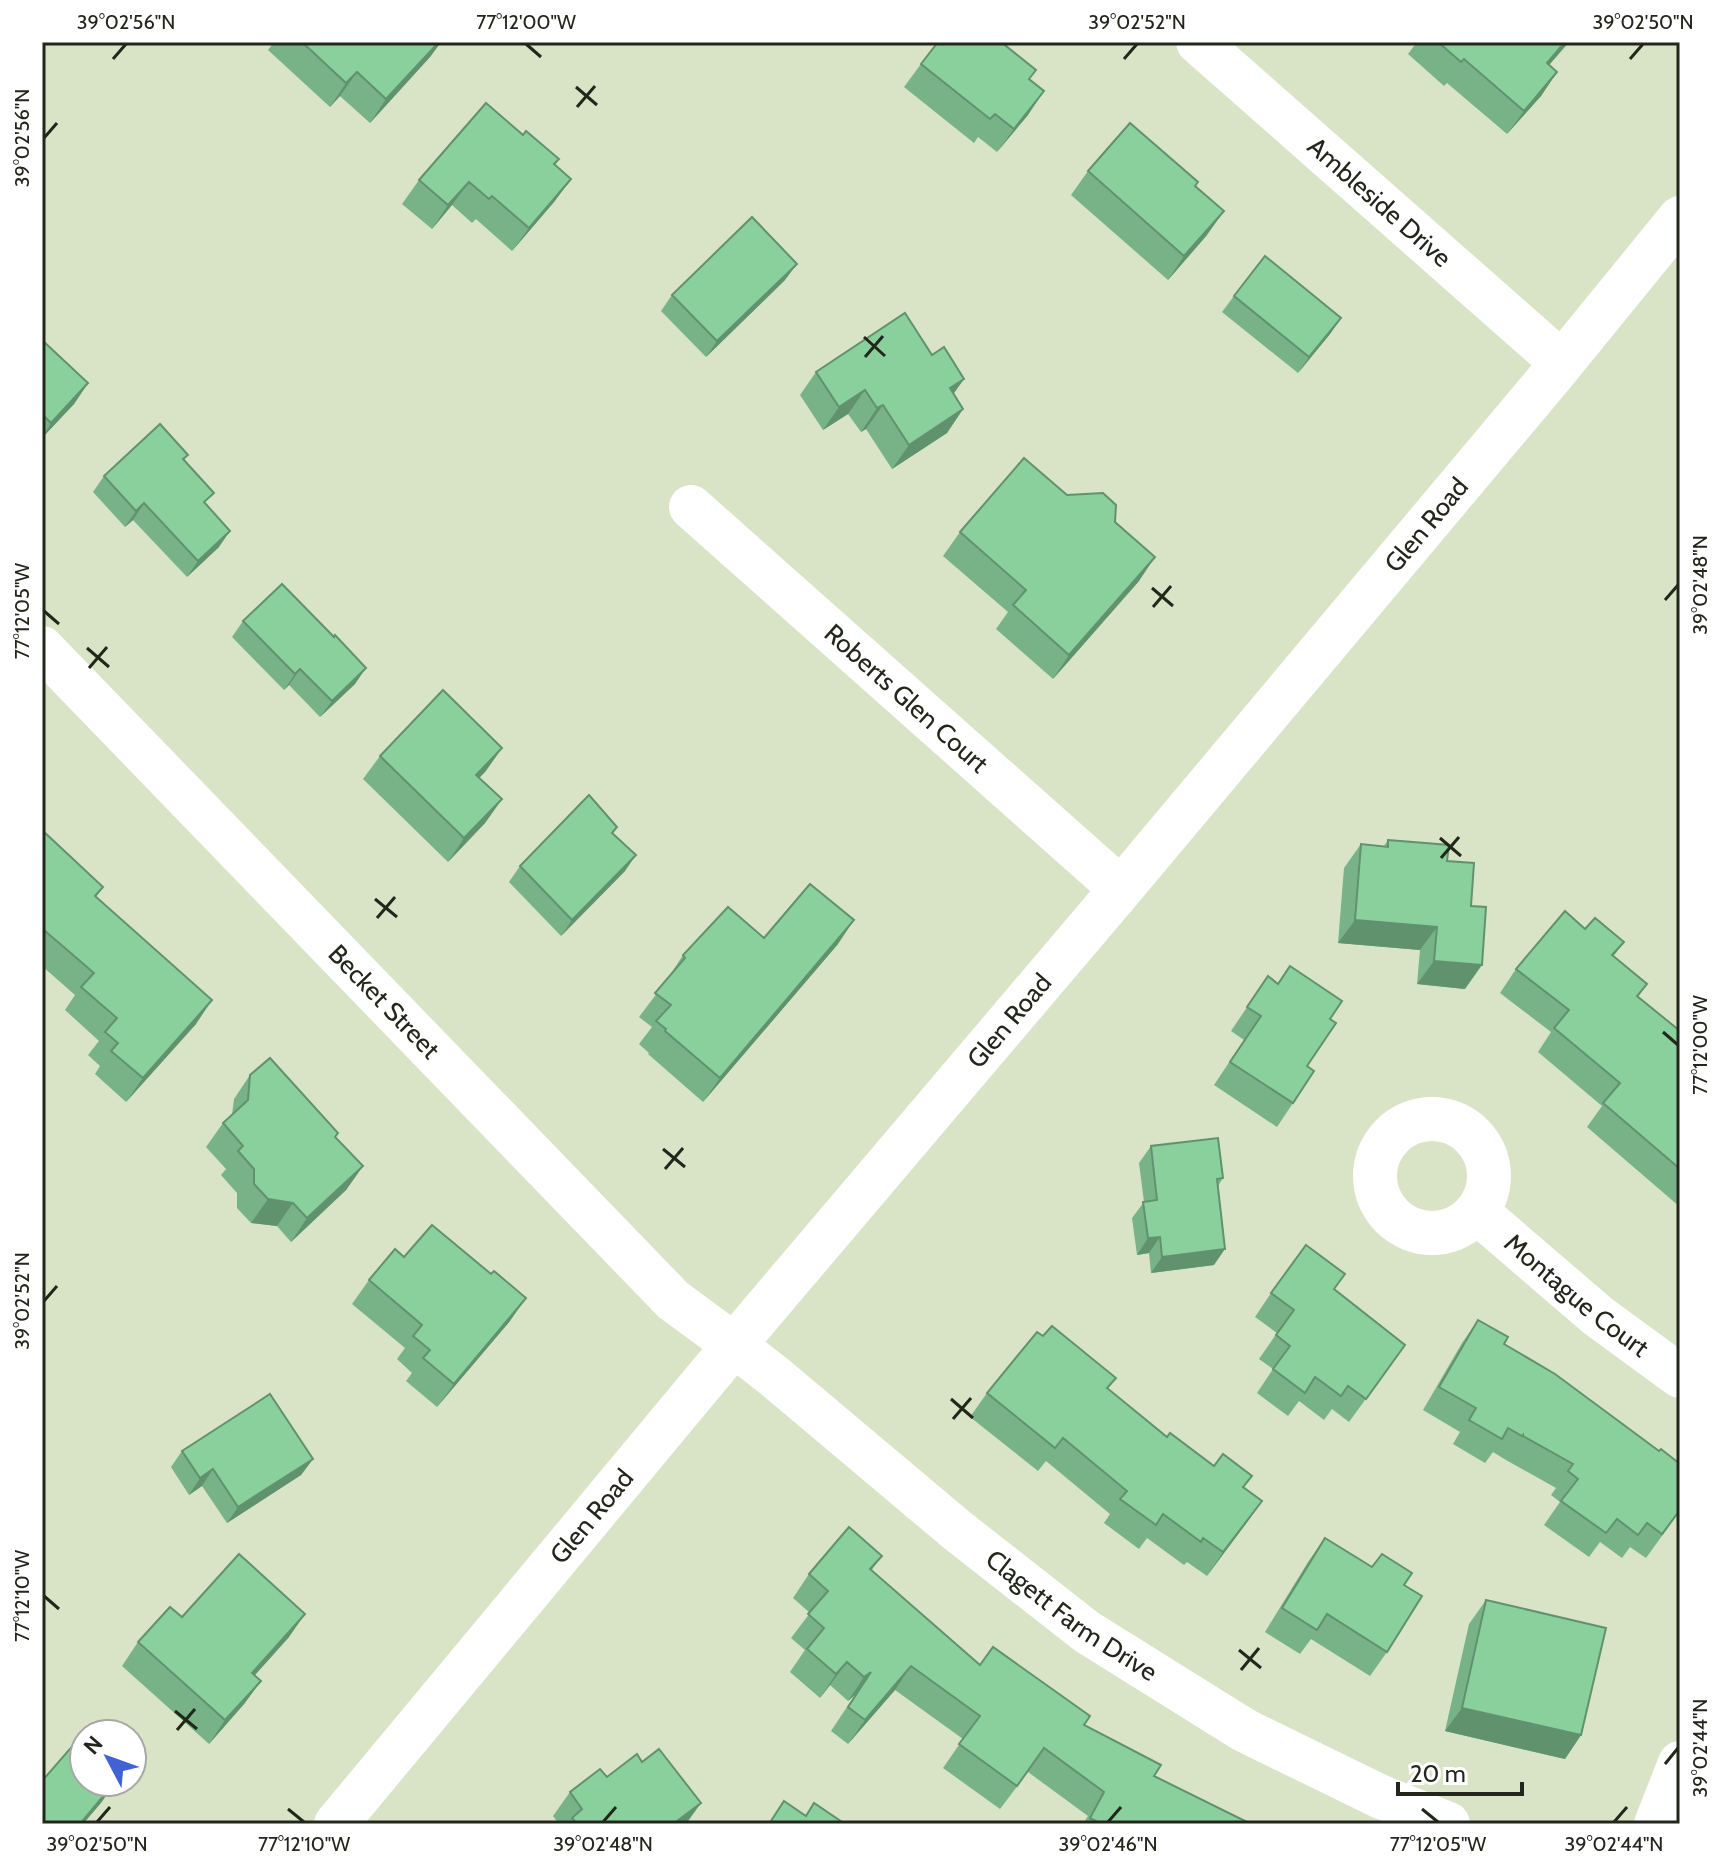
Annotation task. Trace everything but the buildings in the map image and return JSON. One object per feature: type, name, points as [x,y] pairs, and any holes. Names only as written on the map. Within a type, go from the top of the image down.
[{"type":"street","name":"Ambleside Drive","points":[[1198,42],[1561,362]]},
{"type":"street","name":"Glen Road","points":[[336,1824],[1680,218]]},
{"type":"street","name":"Roberts Glen Court","points":[[691,507],[1121,889]]},
{"type":"street","name":"Becket Street","points":[[42,648],[673,1300],[734,1345]]},
{"type":"street","name":"Montague Court","points":[[1477,1212],[1598,1316],[1680,1376]]},
{"type":"street","name":"Clagett Farm Drive","points":[[734,1345],[958,1531],[1087,1632],[1244,1730],[1379,1796],[1448,1824]]},
{"type":"street","points":[[1656,1824],[1680,1763]]}]
